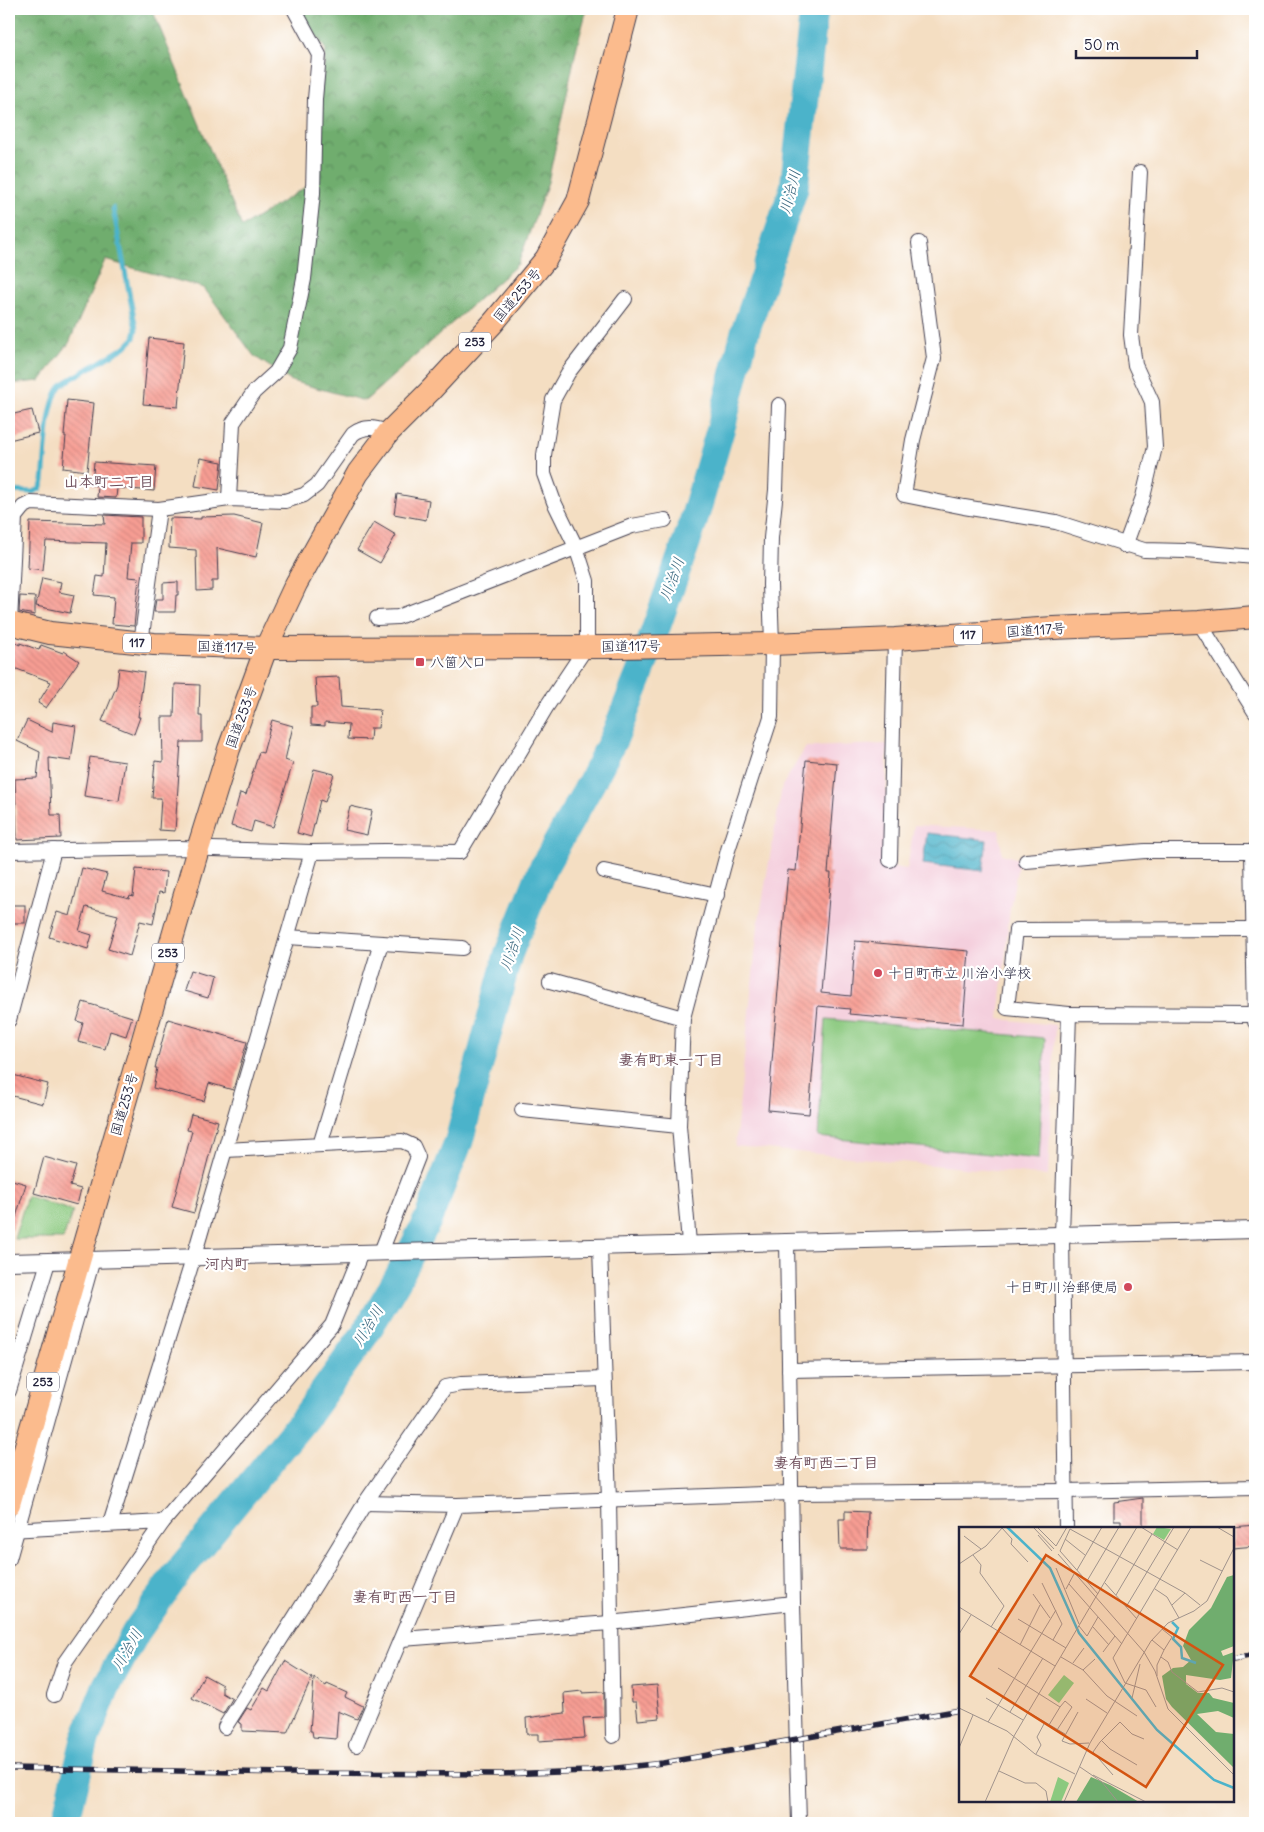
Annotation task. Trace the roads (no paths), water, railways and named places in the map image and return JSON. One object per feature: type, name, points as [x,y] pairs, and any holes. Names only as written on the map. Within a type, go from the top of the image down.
[{"type":"highway","name":"国道253号","points":[[9,1504],[86,1260],[198,849],[230,749],[266,648],[296,584],[358,473],[389,432],[493,323],[546,259],[578,201],[628,9]]},
{"type":"highway","name":"国道117号","points":[[9,623],[50,633],[141,643],[266,648],[620,647],[896,639],[1053,628],[1199,622],[1255,617]]},
{"type":"street","points":[[229,499],[233,423],[254,392],[276,372],[290,348],[304,279],[313,193],[318,55],[294,9]]},
{"type":"street","points":[[1126,546],[1143,496],[1155,447],[1152,402],[1135,365],[1131,335],[1140,172]]},
{"type":"street","points":[[918,243],[934,358],[913,440],[904,495],[1056,522],[1126,546],[1144,550],[1185,550],[1255,557]]},
{"type":"street","points":[[9,851],[198,849],[312,852],[385,850],[460,852],[547,706],[587,646],[587,581],[576,546],[554,502],[544,474],[544,455],[553,400],[568,373],[625,299]]},
{"type":"street","points":[[689,1243],[679,1126],[683,1018],[728,850],[771,718],[771,538],[776,490],[779,405]]},
{"type":"street","points":[[9,623],[15,517],[23,507],[31,503],[159,509],[229,499],[285,501],[304,494],[317,486],[354,434],[362,428],[389,432]]},
{"type":"street","points":[[141,643],[159,509]]},
{"type":"street","points":[[377,618],[398,617],[576,546],[632,526],[665,520]]},
{"type":"street","points":[[1199,622],[1255,712]]},
{"type":"street","points":[[890,860],[896,639]]},
{"type":"street","points":[[9,1020],[14,988],[54,850]]},
{"type":"street","points":[[1026,862],[1145,851],[1254,851],[1255,1022]]},
{"type":"street","points":[[110,1524],[194,1256],[312,852]]},
{"type":"street","points":[[604,871],[716,895]]},
{"type":"street","points":[[1253,929],[1016,930],[1007,1008],[1069,1014],[1255,1015]]},
{"type":"street","points":[[287,937],[462,948]]},
{"type":"street","points":[[320,1145],[381,943]]},
{"type":"street","points":[[550,981],[683,1018]]},
{"type":"street","points":[[1066,1527],[1062,1235],[1069,1014]]},
{"type":"street","points":[[522,1110],[679,1126]]},
{"type":"street","points":[[225,1150],[402,1141],[413,1146],[418,1157],[384,1252]]},
{"type":"street","points":[[9,1262],[194,1256],[600,1248],[689,1243],[1255,1230]]},
{"type":"street","points":[[787,1242],[799,1823]]},
{"type":"street","points":[[600,1248],[609,1499],[613,1736]]},
{"type":"street","points":[[54,1695],[65,1662],[163,1522],[332,1325],[362,1253]]},
{"type":"street","points":[[9,1559],[12,1530],[86,1260]]},
{"type":"street","points":[[9,1392],[48,1262]]},
{"type":"street","points":[[789,1370],[1255,1362]]},
{"type":"street","points":[[225,1727],[365,1503],[444,1387],[461,1384],[604,1379]]},
{"type":"street","points":[[365,1503],[458,1505],[792,1493],[1065,1491],[1255,1487]]},
{"type":"street","points":[[356,1745],[458,1505]]},
{"type":"street","points":[[12,1530],[163,1522]]},
{"type":"street","points":[[402,1639],[610,1623],[793,1603]]},
{"type":"water","points":[[927,833],[987,840],[983,871],[923,864]]},
{"type":"waterway","name":"川治川","points":[[65,1823],[85,1740],[106,1687],[136,1632],[175,1576],[305,1418],[365,1334],[397,1280],[428,1219],[459,1141],[508,955],[542,870],[614,738],[639,676],[692,526],[722,424],[745,332],[794,188],[814,9]]},
{"type":"waterway","points":[[9,491],[33,492],[40,489],[43,481],[52,404],[61,385],[125,347],[134,338],[136,329],[113,208]]},
{"type":"railway","points":[[1234,1659],[1255,1655]]},
{"type":"railway","points":[[9,1768],[287,1773],[499,1774],[589,1771],[663,1763],[959,1710]]},
{"type":"place","name":"八箇入口","points":[[420,662]]},
{"type":"place","name":"十日町市立 川治小学校","points":[[878,973]]},
{"type":"place","name":"十日町川治郵便局","points":[[1128,1287]]},
{"type":"district","name":"山本町二丁目","points":[[109,482]]},
{"type":"district","name":"妻有町東一丁目","points":[[671,1060]]},
{"type":"district","name":"河内町","points":[[227,1264]]},
{"type":"district","name":"妻有町西二丁目","points":[[826,1463]]},
{"type":"district","name":"妻有町西一丁目","points":[[405,1597]]}]
